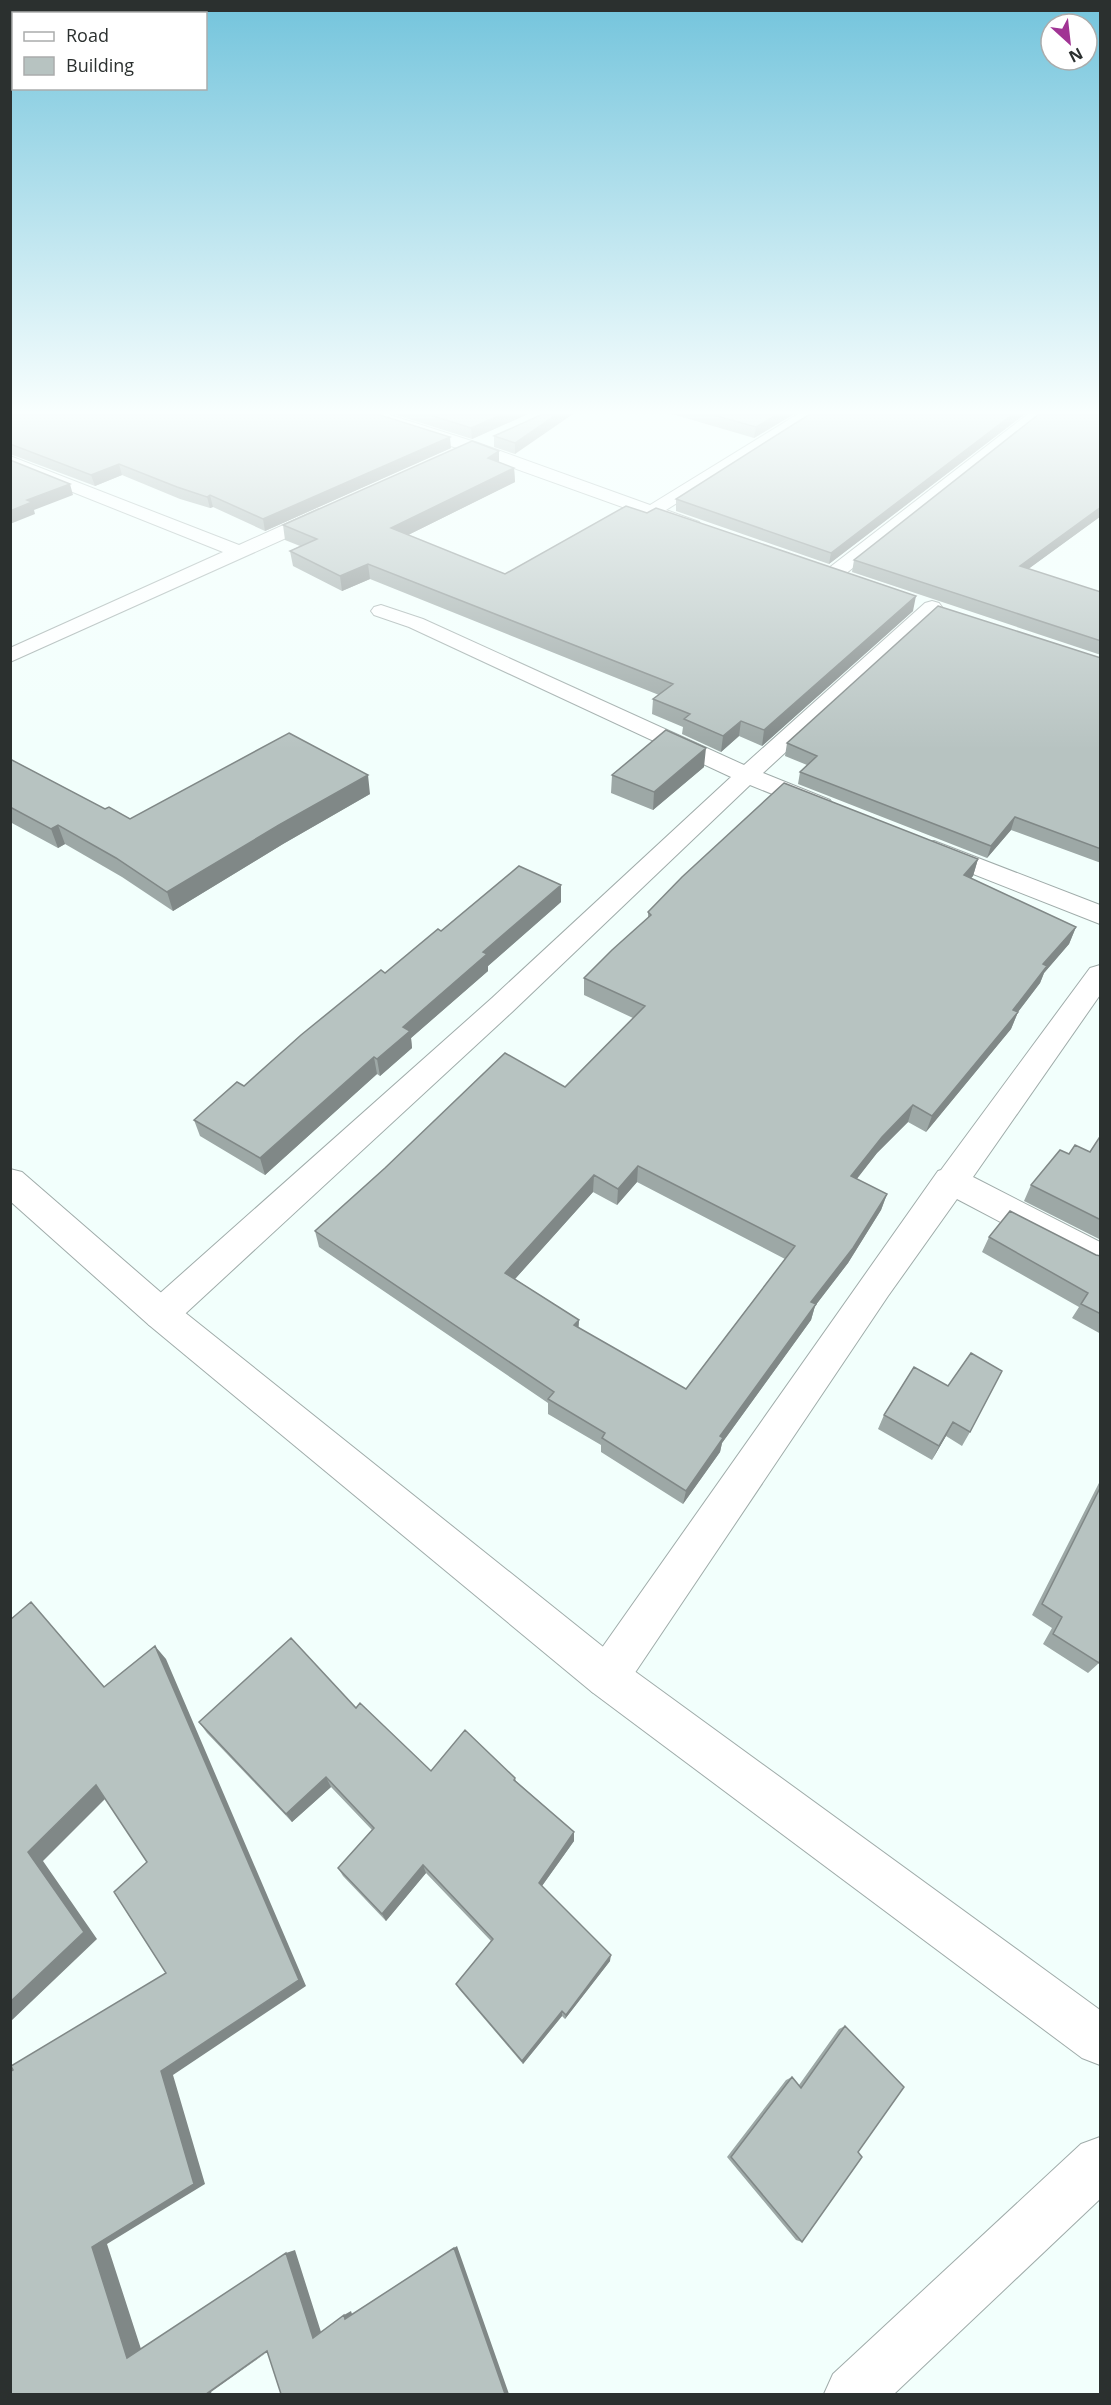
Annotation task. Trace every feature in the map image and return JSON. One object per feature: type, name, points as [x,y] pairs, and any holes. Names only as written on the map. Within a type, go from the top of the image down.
[{"type":"street","points":[[171,526],[239,552]]},
{"type":"street","points":[[10,656],[296,526]]},
{"type":"street","points":[[692,526],[708,532]]},
{"type":"street","points":[[832,575],[894,526]]},
{"type":"street","points":[[809,567],[854,582]]},
{"type":"street","points":[[161,1314],[502,1005],[747,775],[932,607]]},
{"type":"street","points":[[381,611],[416,623],[747,775],[846,814]]},
{"type":"street","points":[[912,840],[1101,915]]},
{"type":"street","points":[[607,1677],[950,1180],[1101,975]]},
{"type":"street","points":[[950,1180],[1101,1258]]},
{"type":"street","points":[[10,1181],[161,1314],[607,1677],[1101,2040]]},
{"type":"street","points":[[853,2394],[1101,2163]]},
{"type":"building","points":[[286,526],[395,526],[391,528],[505,574],[590,526],[710,526],[916,596],[764,730],[741,721],[723,736],[684,719],[690,714],[653,699],[673,684],[368,564],[340,576],[290,551],[317,539]]},
{"type":"building","points":[[754,526],[866,526],[831,553]]},
{"type":"building","points":[[897,526],[1075,526],[1020,566],[1101,592],[1101,641],[854,560]]},
{"type":"building","points":[[938,606],[1101,658],[1101,849],[1015,817],[991,846],[800,772],[817,756],[787,743]]},
{"type":"building","points":[[666,730],[706,748],[654,792],[612,775]]},
{"type":"building","points":[[289,733],[368,775],[167,892],[116,858],[58,825],[51,829],[10,807],[10,759],[105,809],[109,807],[130,819]]},
{"type":"building","points":[[784,783],[978,859],[964,875],[1076,927],[1043,964],[1047,966],[1013,1010],[1018,1012],[932,1116],[913,1105],[882,1137],[851,1176],[887,1194],[853,1248],[811,1302],[816,1304],[720,1436],[723,1438],[686,1491],[602,1438],[605,1433],[548,1399],[554,1392],[315,1231],[385,1168],[505,1053],[565,1087],[645,1006],[584,978],[651,915],[648,912],[682,877]],"holes":[[[638,1166],[795,1246],[686,1389],[574,1325],[579,1320],[505,1273],[594,1175],[618,1189]]]},
{"type":"building","points":[[519,866],[561,885],[483,952],[487,954],[403,1027],[410,1031],[377,1059],[374,1057],[260,1158],[194,1120],[237,1082],[244,1086],[301,1035],[381,970],[385,973],[438,929],[441,931]]},
{"type":"building","points":[[1101,1135],[1101,1220],[1031,1185],[1060,1150],[1069,1154],[1075,1145],[1090,1152]]},
{"type":"building","points":[[1010,1211],[1101,1256],[1101,1314],[1081,1304],[1088,1293],[989,1237]]},
{"type":"building","points":[[971,1353],[1002,1371],[970,1432],[953,1422],[939,1446],[884,1415],[914,1367],[948,1386]]},
{"type":"building","points":[[1101,1486],[1101,1658],[1099,1663],[1053,1634],[1062,1617],[1042,1604]]},
{"type":"building","points":[[31,1602],[104,1687],[155,1646],[299,1980],[161,2071],[194,2184],[92,2247],[127,2358],[286,2253],[313,2338],[344,2315],[345,2319],[454,2248],[505,2394],[281,2394],[267,2351],[206,2394],[10,2394],[10,2072],[13,2070],[11,2066],[166,1973],[114,1892],[147,1862],[96,1785],[28,1852],[84,1932],[10,2002],[10,1620]]},
{"type":"building","points":[[291,1638],[356,1708],[360,1703],[431,1771],[465,1730],[515,1778],[514,1780],[574,1832],[539,1883],[611,1955],[566,2015],[562,2011],[522,2061],[456,1984],[493,1939],[423,1865],[382,1914],[338,1868],[374,1828],[326,1777],[286,1814],[199,1722]]},
{"type":"building","points":[[845,2026],[904,2087],[858,2152],[862,2157],[802,2242],[731,2157],[792,2077],[801,2088]]}]
